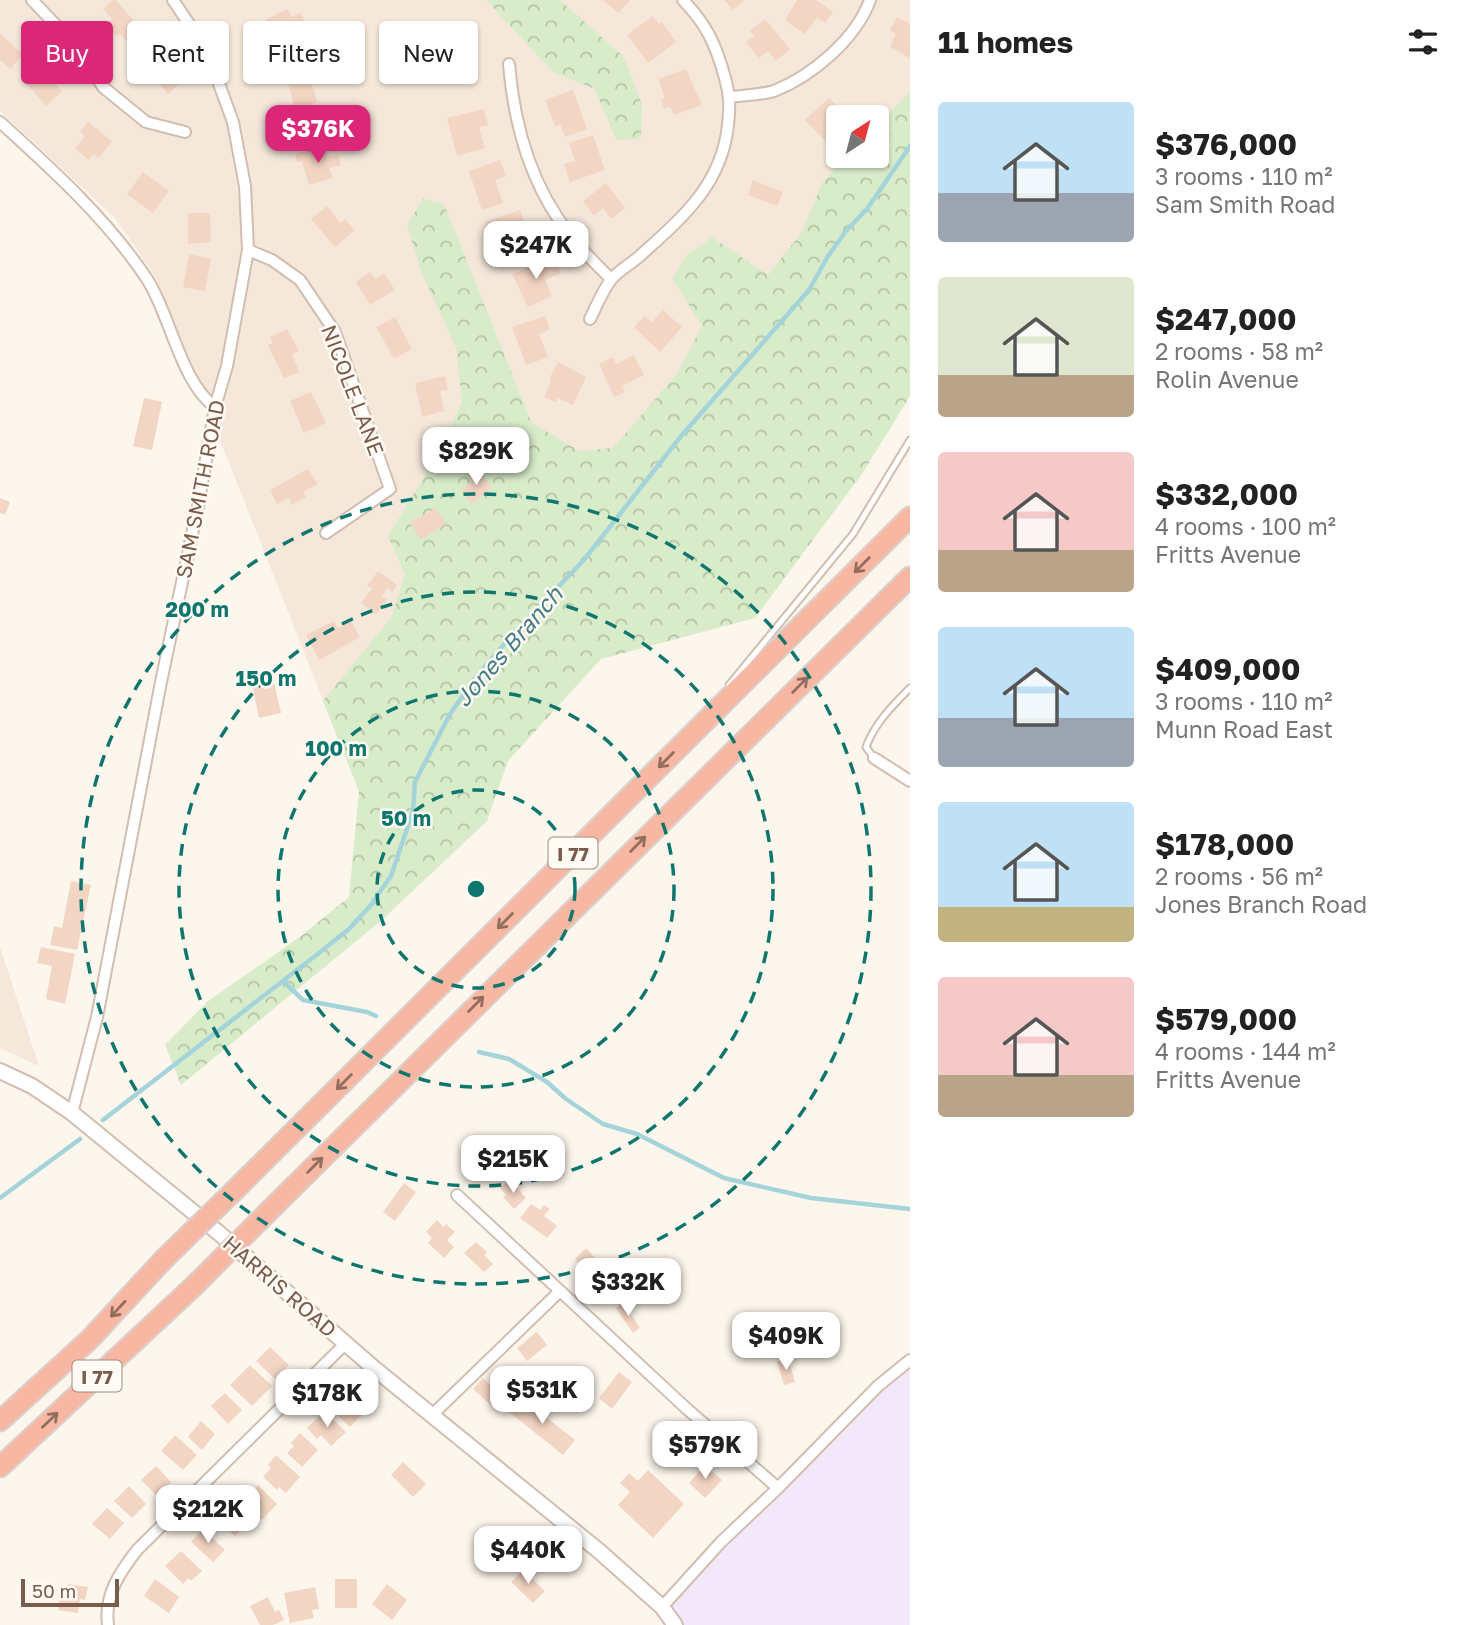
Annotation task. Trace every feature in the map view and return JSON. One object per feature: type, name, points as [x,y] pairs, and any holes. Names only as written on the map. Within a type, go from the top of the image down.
[{"type":"highway","name":"I 77","points":[[0,1422],[90,1339],[164,1259],[910,517]]},
{"type":"highway","name":"I 77","points":[[0,1467],[195,1285],[910,577]]},
{"type":"street","points":[[33,0],[73,43],[103,87],[146,122],[185,132]]},
{"type":"street","name":"SAM SMITH ROAD","points":[[72,1113],[97,1017],[248,250],[245,186],[233,122],[207,51],[173,0]]},
{"type":"street","points":[[590,319],[611,279],[677,222],[714,177],[726,144],[731,97],[716,44],[699,16],[683,0]]},
{"type":"street","points":[[731,97],[773,91],[812,69],[847,40],[870,0]]},
{"type":"street","points":[[509,64],[513,103],[533,172],[550,206],[570,236],[611,279]]},
{"type":"street","points":[[0,122],[58,174],[113,231],[149,282],[191,377],[208,402],[215,407]]},
{"type":"street","name":"NICOLE LANE","points":[[248,250],[272,260],[300,280],[335,332],[390,489],[326,533]]},
{"type":"street","points":[[874,758],[910,781]]},
{"type":"street","name":"HARRIS ROAD","points":[[0,1071],[32,1086],[72,1113],[220,1234],[346,1343],[598,1551],[662,1607],[675,1625]]},
{"type":"street","points":[[457,1195],[687,1409],[778,1488]]},
{"type":"street","points":[[433,1414],[559,1291]]},
{"type":"street","points":[[108,1625],[111,1592],[120,1572],[137,1550],[346,1343]]},
{"type":"street","points":[[662,1607],[721,1542],[878,1386],[910,1360]]},
{"type":"lane","points":[[700,727],[738,673],[853,534],[910,440]]},
{"type":"lane","points":[[874,758],[866,747],[871,734],[910,688]]},
{"type":"shaded area","points":[[0,0],[910,0],[910,137],[889,162],[889,105],[826,105],[826,168],[884,168],[359,791],[155,276],[115,218],[0,111]]},
{"type":"shaded area","points":[[0,947],[39,1066],[0,1048]]},
{"type":"shaded area","points":[[910,1364],[910,1625],[680,1625],[667,1608],[726,1544],[880,1388]]},
{"type":"green space","points":[[486,0],[560,0],[624,57],[642,104],[641,139],[616,140],[595,89],[553,72]]},
{"type":"green space","points":[[910,92],[910,396],[862,474],[755,618],[601,659],[508,761],[487,821],[383,919],[181,1085],[165,1045],[207,1002],[301,936],[349,897],[359,791],[323,701],[391,618],[405,574],[388,536],[431,465],[462,402],[456,348],[421,271],[407,225],[423,199],[444,204],[531,422],[579,451],[613,448],[676,375],[702,326],[672,278],[688,254],[712,237],[768,275],[802,232],[822,183],[835,168],[889,168],[889,113]]},
{"type":"building","points":[[116,0],[134,21],[127,21],[126,40],[113,32],[113,21],[110,21],[112,19],[103,9]]},
{"type":"building","points":[[603,0],[630,0],[618,13]]},
{"type":"building","points":[[724,0],[744,0],[733,10]]},
{"type":"building","points":[[797,0],[816,0],[833,12],[825,23],[817,17],[805,34],[785,20]]},
{"type":"building","points":[[287,9],[292,17],[300,13],[305,21],[266,21]]},
{"type":"building","points":[[653,16],[659,24],[662,22],[676,42],[648,63],[627,35]]},
{"type":"building","points":[[897,17],[910,24],[910,58],[890,47],[896,34],[890,30]]},
{"type":"building","points":[[765,19],[790,49],[776,61],[768,51],[759,58],[746,42],[754,36],[750,31]]},
{"type":"building","points":[[0,34],[21,52],[21,56],[10,69],[0,60]]},
{"type":"building","points":[[686,69],[702,105],[674,115],[670,107],[664,109],[661,100],[665,98],[658,79]]},
{"type":"building","points":[[27,84],[56,84],[62,91],[46,106]]},
{"type":"building","points":[[159,84],[179,84],[168,94]]},
{"type":"building","points":[[288,84],[312,84],[317,102],[309,105],[311,110],[317,108],[321,121],[300,127]]},
{"type":"building","points":[[573,90],[587,129],[565,137],[560,124],[555,126],[545,100]]},
{"type":"building","points":[[829,98],[836,105],[826,105],[826,142],[805,120]]},
{"type":"building","points":[[484,109],[488,125],[479,127],[485,148],[457,156],[447,118]]},
{"type":"building","points":[[88,122],[112,141],[99,158],[93,154],[89,160],[75,149],[85,136],[80,131]]},
{"type":"building","points":[[593,135],[605,170],[570,182],[564,164],[575,161],[569,143]]},
{"type":"building","points":[[323,147],[326,157],[338,154],[341,165],[329,168],[333,178],[309,185],[302,161],[297,162],[295,154]]},
{"type":"building","points":[[500,160],[506,176],[495,180],[503,203],[482,210],[469,171]]},
{"type":"building","points":[[143,172],[169,191],[153,213],[127,194]]},
{"type":"building","points":[[753,180],[783,192],[777,206],[748,195]]},
{"type":"building","points":[[606,183],[625,208],[611,219],[603,208],[594,216],[583,201]]},
{"type":"building","points":[[327,206],[340,223],[345,219],[355,230],[335,247],[311,219]]},
{"type":"building","points":[[520,210],[525,224],[516,227],[523,248],[497,257],[485,222]]},
{"type":"building","points":[[188,213],[210,213],[211,242],[188,244]]},
{"type":"building","points":[[189,254],[211,259],[205,291],[183,287]]},
{"type":"building","points":[[554,258],[561,273],[545,280],[552,296],[528,307],[512,274]]},
{"type":"building","points":[[370,272],[375,279],[384,273],[395,290],[370,305],[356,282]]},
{"type":"building","points":[[663,310],[682,327],[660,352],[634,327],[644,316],[652,322]]},
{"type":"building","points":[[545,316],[550,329],[539,334],[548,357],[526,365],[512,327]]},
{"type":"building","points":[[395,317],[412,349],[394,359],[376,327]]},
{"type":"building","points":[[287,329],[299,351],[292,354],[299,372],[284,378],[268,345],[273,343],[270,337]]},
{"type":"building","points":[[634,355],[644,375],[622,386],[625,392],[614,397],[599,364],[613,357],[616,364]]},
{"type":"building","points":[[558,362],[586,377],[573,405],[558,398],[556,402],[544,397]]},
{"type":"building","points":[[445,376],[448,390],[440,391],[444,411],[422,417],[415,383]]},
{"type":"building","points":[[311,392],[326,423],[304,433],[290,401]]},
{"type":"building","points":[[144,398],[162,402],[152,450],[133,446]]},
{"type":"building","points":[[308,469],[318,484],[303,492],[306,497],[292,505],[289,498],[277,504],[270,490]]},
{"type":"building","points":[[477,469],[492,487],[472,504],[461,491],[472,481],[468,476]]},
{"type":"building","points":[[0,498],[10,502],[5,515],[0,513]]},
{"type":"building","points":[[435,508],[446,524],[421,540],[410,523]]},
{"type":"building","points":[[378,571],[397,585],[392,592],[388,588],[382,596],[387,600],[376,614],[361,603],[372,589],[367,586]]},
{"type":"building","points":[[334,621],[338,628],[351,621],[360,637],[319,660],[306,635]]},
{"type":"building","points":[[260,677],[261,684],[274,682],[281,713],[259,718],[251,679]]},
{"type":"building","points":[[71,881],[91,885],[77,950],[50,945],[54,926],[62,928]]},
{"type":"building","points":[[41,947],[75,954],[65,1004],[46,999],[52,966],[37,963]]},
{"type":"building","points":[[510,1180],[526,1198],[514,1209],[503,1197],[506,1195],[500,1188]]},
{"type":"building","points":[[404,1183],[416,1192],[395,1221],[383,1212]]},
{"type":"building","points":[[531,1204],[540,1210],[544,1205],[550,1209],[544,1216],[557,1226],[547,1238],[520,1218]]},
{"type":"building","points":[[437,1220],[455,1232],[447,1240],[454,1247],[444,1258],[428,1243],[432,1238],[426,1232]]},
{"type":"building","points":[[476,1242],[487,1252],[484,1255],[493,1264],[484,1272],[464,1253]]},
{"type":"building","points":[[586,1248],[605,1269],[594,1279],[575,1259]]},
{"type":"building","points":[[615,1269],[625,1279],[619,1285],[609,1276]]},
{"type":"building","points":[[623,1303],[640,1328],[633,1333],[616,1308]]},
{"type":"building","points":[[537,1332],[547,1345],[527,1361],[517,1348]]},
{"type":"building","points":[[270,1347],[289,1365],[275,1379],[256,1361]]},
{"type":"building","points":[[788,1358],[795,1382],[784,1385],[777,1362]]},
{"type":"building","points":[[250,1365],[272,1386],[252,1406],[230,1385]]},
{"type":"building","points":[[619,1372],[632,1382],[612,1409],[599,1398]]},
{"type":"building","points":[[483,1378],[500,1394],[491,1405],[473,1389]]},
{"type":"building","points":[[341,1390],[364,1412],[350,1427],[333,1411],[338,1406],[331,1400]]},
{"type":"building","points":[[225,1393],[242,1410],[228,1424],[211,1406]]},
{"type":"building","points":[[521,1397],[575,1440],[563,1455],[509,1412]]},
{"type":"building","points":[[325,1411],[346,1432],[331,1446],[321,1435],[317,1439],[307,1428]]},
{"type":"building","points":[[201,1421],[215,1434],[202,1450],[188,1437]]},
{"type":"building","points":[[300,1433],[318,1450],[302,1467],[287,1453]]},
{"type":"building","points":[[175,1435],[197,1455],[183,1470],[161,1451]]},
{"type":"building","points":[[671,1435],[686,1450],[672,1464],[657,1449]]},
{"type":"building","points":[[276,1455],[300,1477],[286,1493],[279,1487],[277,1490],[263,1477],[271,1468],[268,1465]]},
{"type":"building","points":[[403,1462],[426,1484],[413,1497],[391,1475]]},
{"type":"building","points":[[705,1465],[722,1480],[705,1498],[689,1483]]},
{"type":"building","points":[[156,1466],[171,1482],[157,1496],[141,1480]]},
{"type":"building","points":[[648,1470],[684,1504],[653,1538],[618,1505],[630,1492],[620,1483],[629,1473],[638,1481]]},
{"type":"building","points":[[258,1485],[277,1504],[262,1520],[238,1497],[248,1487],[252,1491]]},
{"type":"building","points":[[129,1486],[146,1504],[132,1518],[114,1501]]},
{"type":"building","points":[[231,1502],[250,1521],[235,1536],[216,1523],[225,1514],[221,1511]]},
{"type":"building","points":[[107,1508],[124,1523],[110,1539],[92,1524]]},
{"type":"building","points":[[206,1526],[211,1531],[208,1534],[225,1550],[213,1562],[191,1542]]},
{"type":"building","points":[[181,1551],[202,1571],[183,1584],[165,1566]]},
{"type":"building","points":[[523,1570],[545,1591],[533,1603],[511,1582]]},
{"type":"building","points":[[155,1579],[179,1597],[169,1613],[144,1596]]},
{"type":"building","points":[[335,1579],[357,1579],[357,1608],[335,1608]]},
{"type":"building","points":[[68,1584],[88,1587],[85,1600],[80,1599],[78,1613],[58,1610],[61,1589],[67,1591]]},
{"type":"building","points":[[387,1584],[407,1600],[392,1620],[372,1604]]},
{"type":"building","points":[[315,1587],[319,1609],[312,1610],[314,1618],[290,1623],[284,1593]]},
{"type":"building","points":[[268,1597],[275,1612],[279,1610],[284,1620],[273,1625],[260,1625],[250,1606]]},
{"type":"waterway","name":"Jones Branch","points":[[103,1120],[349,929],[370,906],[391,876],[413,811],[415,782],[450,714],[476,677],[583,561],[682,435],[809,290],[828,256],[846,231],[867,209],[910,146]]},
{"type":"waterway","points":[[284,982],[303,1000],[376,1016]]},
{"type":"waterway","points":[[479,1052],[509,1059],[547,1082],[566,1099],[603,1124],[637,1134],[724,1178],[811,1198],[910,1209]]},
{"type":"waterway","name":"Jones Branch","points":[[0,1198],[80,1139]]}]
